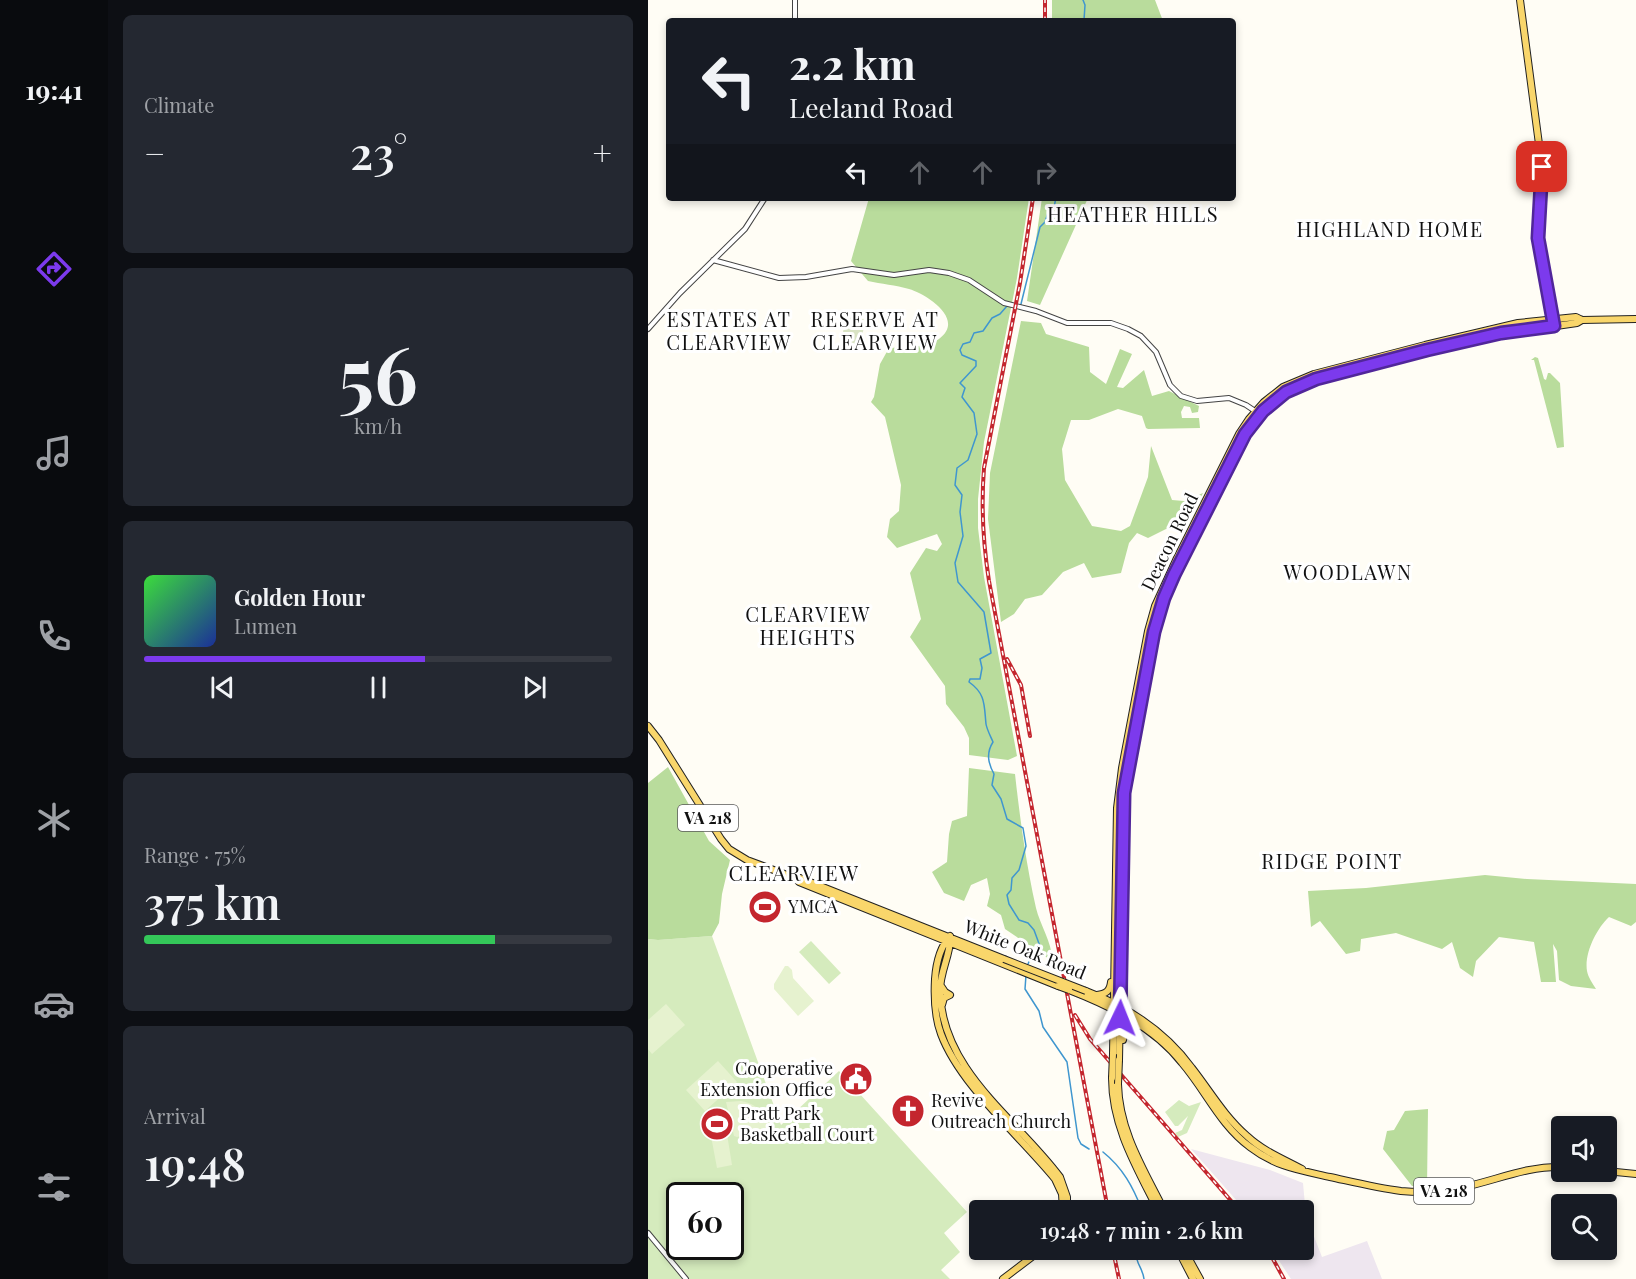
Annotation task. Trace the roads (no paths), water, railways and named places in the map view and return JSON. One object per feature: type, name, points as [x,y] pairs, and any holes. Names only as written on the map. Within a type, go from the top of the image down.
[{"type":"main road","points":[[1520,0],[1542,167],[1538,238],[1554,322]]},
{"type":"main road","name":"Deacon Road","points":[[1117,1008],[1115,975],[1118,793],[1151,621],[1161,592],[1177,558],[1239,434],[1257,413],[1286,392],[1316,379],[1480,337],[1576,317],[1582,320],[1636,319]]},
{"type":"main road","name":"Deacon Road","points":[[1117,1008],[1124,793],[1154,632],[1164,598],[1174,575],[1257,413]]},
{"type":"main road","name":"VA 218","points":[[648,726],[724,844],[740,856],[800,878],[948,940]]},
{"type":"main road","points":[[948,940],[940,982],[941,1007],[948,1038],[963,1064],[1060,1177],[1067,1200]]},
{"type":"main road","points":[[948,940],[936,972],[935,989],[939,1029],[945,1044],[962,1072],[1055,1179],[1063,1200]]},
{"type":"main road","name":"White Oak Road","points":[[948,940],[1086,994],[1142,1019],[1174,1046],[1232,1122],[1247,1137],[1272,1154],[1308,1172]]},
{"type":"main road","points":[[1096,995],[1109,990],[1115,975]]},
{"type":"main road","points":[[940,982],[944,992],[950,995],[944,998],[941,1007]]},
{"type":"main road","name":"White Oak Road","points":[[1086,994],[1096,995],[1142,1026],[1180,1060],[1214,1110],[1242,1141],[1269,1160],[1293,1170],[1388,1189],[1425,1192],[1465,1187],[1526,1170],[1551,1168]]},
{"type":"main road","points":[[1117,1008],[1120,1109],[1128,1136],[1159,1200]]},
{"type":"main road","points":[[1142,1026],[1133,1025],[1125,1029],[1112,1078],[1114,1103],[1121,1134],[1153,1200]]},
{"type":"main road","points":[[1617,1172],[1636,1173]]},
{"type":"main road","points":[[1003,1279],[1028,1260]]},
{"type":"main road","points":[[1183,1260],[1193,1279]]},
{"type":"main road","points":[[1189,1260],[1199,1279]]},
{"type":"street","points":[[795,0],[795,18]]},
{"type":"street","points":[[648,329],[745,229],[763,201]]},
{"type":"street","points":[[713,260],[771,276],[789,278],[852,269],[900,275],[935,270],[969,280],[1004,303],[1073,324],[1105,323],[1128,329],[1141,336],[1156,352],[1170,386],[1181,396],[1197,401],[1229,398],[1246,405],[1257,413]]},
{"type":"street","points":[[648,1233],[686,1279]]},
{"type":"waterway","points":[[1083,0],[1084,18]]},
{"type":"waterway","points":[[1021,304],[1040,227],[1045,222],[1050,207],[1054,207],[1055,201]]},
{"type":"waterway","points":[[1007,306],[1000,314],[992,318],[983,331],[974,333],[970,342],[963,344],[960,350],[962,355],[976,361],[976,366],[960,383],[965,388],[962,397],[974,413],[977,434],[968,460],[957,468],[955,485],[962,495],[960,512],[963,536],[955,563],[958,582],[984,612],[991,653],[980,659],[982,668],[980,679],[970,679],[969,682],[979,691],[993,742],[989,754],[989,762],[994,774],[992,785],[1001,799],[1007,819],[1023,828],[1026,846],[1019,870],[1012,878],[1011,890],[1007,895],[1009,904],[1019,920],[1028,923],[1034,930],[1041,949],[1033,952],[1028,964]]},
{"type":"waterway","points":[[1026,975],[1025,989],[1039,1011],[1043,1027],[1067,1062],[1078,1138],[1081,1144],[1089,1149]]},
{"type":"waterway","points":[[1103,1152],[1127,1178],[1138,1200]]},
{"type":"waterway","points":[[1138,1260],[1144,1279]]},
{"type":"railway","points":[[1045,0],[1045,18]]},
{"type":"railway","points":[[1033,201],[1020,283],[984,468],[984,539],[989,581],[1106,1200]]},
{"type":"railway","points":[[1007,659],[1021,685],[1030,736]]},
{"type":"railway","points":[[1075,1015],[1090,1039],[1230,1200]]},
{"type":"railway","points":[[1115,1260],[1119,1279]]},
{"type":"railway","points":[[1274,1260],[1284,1279]]},
{"type":"place","name":"YMCA","points":[[765,907]]},
{"type":"place","name":"Cooperative Extension Office","points":[[856,1079]]},
{"type":"place","name":"Revive Outreach Church","points":[[908,1111]]},
{"type":"place","name":"Pratt Park Basketball Court","points":[[717,1124]]},
{"type":"district","name":"HEATHER HILLS","points":[[1133,215]]},
{"type":"district","name":"HIGHLAND HOME","points":[[1390,230]]},
{"type":"district","name":"ESTATES AT CLEARVIEW","points":[[729,332]]},
{"type":"district","name":"RESERVE AT CLEARVIEW","points":[[875,332]]},
{"type":"district","name":"WOODLAWN","points":[[1348,573]]},
{"type":"district","name":"CLEARVIEW HEIGHTS","points":[[808,626]]},
{"type":"district","name":"RIDGE POINT","points":[[1332,862]]},
{"type":"district","name":"CLEARVIEW","points":[[794,874]]}]
